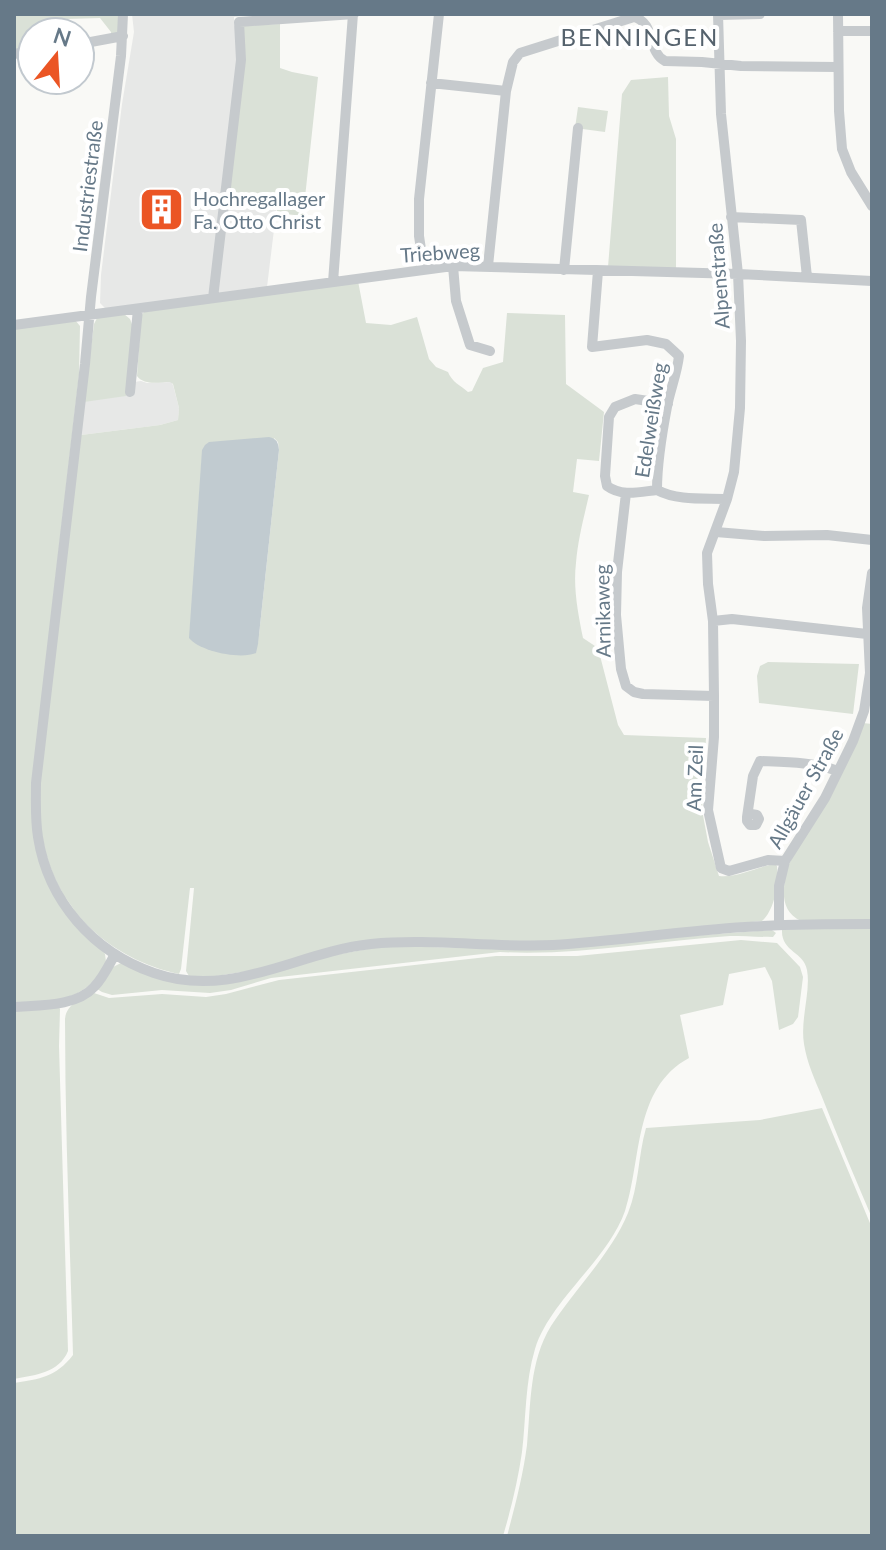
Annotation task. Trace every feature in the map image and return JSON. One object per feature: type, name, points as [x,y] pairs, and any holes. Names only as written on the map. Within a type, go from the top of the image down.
[{"type":"street","name":"Industriestraße","points":[[123,14],[123,36],[36,783],[36,814],[42,855],[58,895],[70,913],[87,933],[115,954],[152,972],[199,981],[257,974],[338,949],[376,943],[547,945],[713,929],[872,924]]},
{"type":"street","points":[[213,298],[241,60],[239,22],[353,14],[333,282]]},
{"type":"street","points":[[424,269],[419,236],[419,199],[439,14]]},
{"type":"street","points":[[718,15],[760,14]]},
{"type":"street","points":[[838,14],[837,67],[842,149],[851,172],[872,206]]},
{"type":"street","name":"Alpenstraße","points":[[716,532],[734,472],[740,408],[741,341],[738,274],[721,114],[718,15]]},
{"type":"street","points":[[488,266],[506,91],[513,62],[520,53],[639,17],[647,26],[660,59],[741,66],[837,67]]},
{"type":"street","points":[[838,31],[872,31]]},
{"type":"street","points":[[96,41],[123,36]]},
{"type":"street","points":[[431,83],[506,91]]},
{"type":"street","points":[[564,270],[578,128]]},
{"type":"street","points":[[731,217],[801,220],[807,277]]},
{"type":"street","points":[[453,266],[456,301],[470,345],[490,351]]},
{"type":"street","name":"Triebweg","points":[[14,325],[453,266],[872,281]]},
{"type":"street","name":"Edelweißweg","points":[[598,271],[592,347],[647,340],[666,344],[679,356],[668,404],[657,490],[677,497],[727,499]]},
{"type":"street","points":[[130,392],[138,309]]},
{"type":"street","points":[[657,490],[626,493],[607,486],[609,417],[615,407],[635,399],[668,404]]},
{"type":"street","name":"Arnikaweg","points":[[626,493],[617,572],[616,615],[621,669],[626,686],[643,694],[714,696]]},
{"type":"street","points":[[716,532],[764,536],[827,535],[872,540]]},
{"type":"street","name":"Am Zeil","points":[[716,532],[707,553],[713,621],[714,696],[708,810],[721,868],[729,871],[768,860],[785,861]]},
{"type":"street","name":"Allgäuer Straße","points":[[779,925],[779,886],[785,861],[819,808],[853,741],[864,711],[871,655],[867,634],[867,596],[872,573]]},
{"type":"street","points":[[713,621],[732,619],[867,634]]},
{"type":"street","points":[[747,817],[753,776],[760,761],[828,767],[838,771]]},
{"type":"street","points":[[14,1007],[62,1002],[86,994],[101,979],[115,954]]},
{"type":"shaded area","points":[[14,14],[118,14],[118,34],[111,36],[96,16],[16,16],[14,52]]},
{"type":"shaded area","points":[[132,14],[258,14],[234,17],[234,26],[238,26],[239,57],[221,191],[278,197],[267,287],[106,309],[100,303],[122,104],[134,32]]},
{"type":"shaded area","points":[[280,24],[280,68],[318,77],[303,216],[277,213],[277,197],[221,191],[239,57],[238,26]]},
{"type":"shaded area","points":[[668,77],[669,116],[676,139],[676,268],[608,267],[622,94],[631,80]]},
{"type":"shaded area","points":[[578,107],[608,111],[605,132],[575,128]]},
{"type":"shaded area","points":[[358,281],[366,323],[391,325],[417,317],[429,359],[468,392],[472,391],[483,368],[503,362],[507,313],[565,315],[566,384],[604,412],[599,461],[577,459],[573,492],[589,495],[575,572],[583,638],[598,648],[618,725],[624,735],[706,738],[702,810],[719,876],[777,866],[775,895],[762,921],[562,941],[421,939],[210,977],[189,976],[186,971],[194,888],[190,888],[179,974],[130,957],[90,928],[60,888],[50,865],[41,822],[41,766],[81,435],[178,420],[179,408],[173,384],[148,382],[137,376],[141,316],[144,312]],"holes":[[[274,438],[279,450],[258,644]]]},
{"type":"shaded area","points":[[124,314],[133,327],[126,396],[84,402],[94,324],[97,318]]},
{"type":"shaded area","points":[[75,320],[80,326],[79,375],[39,722],[40,861],[105,954],[106,962],[89,986],[79,992],[55,1000],[14,1004],[14,327]]},
{"type":"shaded area","points":[[171,382],[179,408],[178,420],[81,435],[83,402],[127,383]]},
{"type":"shaded area","points":[[269,437],[277,441],[279,450],[256,653],[220,653],[201,647],[189,638],[202,450],[209,442]]},
{"type":"shaded area","points":[[768,662],[859,664],[853,714],[759,703],[757,676],[760,666]]},
{"type":"shaded area","points":[[863,723],[872,724],[872,920],[801,921],[785,904],[788,866]]},
{"type":"shaded area","points":[[872,928],[872,1218],[807,1058],[803,1035],[807,970],[802,959],[785,943],[782,930]]},
{"type":"shaded area","points":[[772,930],[776,933],[773,937],[730,936],[587,950],[500,952],[271,978],[210,993],[162,990],[112,995],[97,989],[113,967],[121,963],[191,984],[386,946],[513,949]]},
{"type":"shaded area","points":[[741,940],[777,943],[800,967],[803,977],[798,1017],[793,1024],[779,1030],[772,981],[765,967],[729,974],[723,1005],[680,1015],[689,1058],[671,1071],[658,1087],[649,1106],[625,1211],[606,1246],[553,1314],[535,1349],[520,1463],[503,1536],[14,1536],[14,1383],[47,1376],[73,1355],[65,1019],[71,1006],[94,993],[109,998],[162,994],[206,997],[279,980],[496,956],[577,956]]},
{"type":"shaded area","points":[[58,1005],[68,1351],[52,1368],[14,1379],[14,1010]]},
{"type":"shaded area","points":[[822,1108],[872,1228],[872,1536],[507,1536],[525,1457],[532,1384],[539,1354],[551,1326],[621,1228],[634,1192],[646,1128],[760,1120]]},
{"type":"place","name":"Hochregallager Fa. Otto Christ","points":[[162,209]]},
{"type":"district","name":"BENNINGEN","points":[[640,36]]}]
